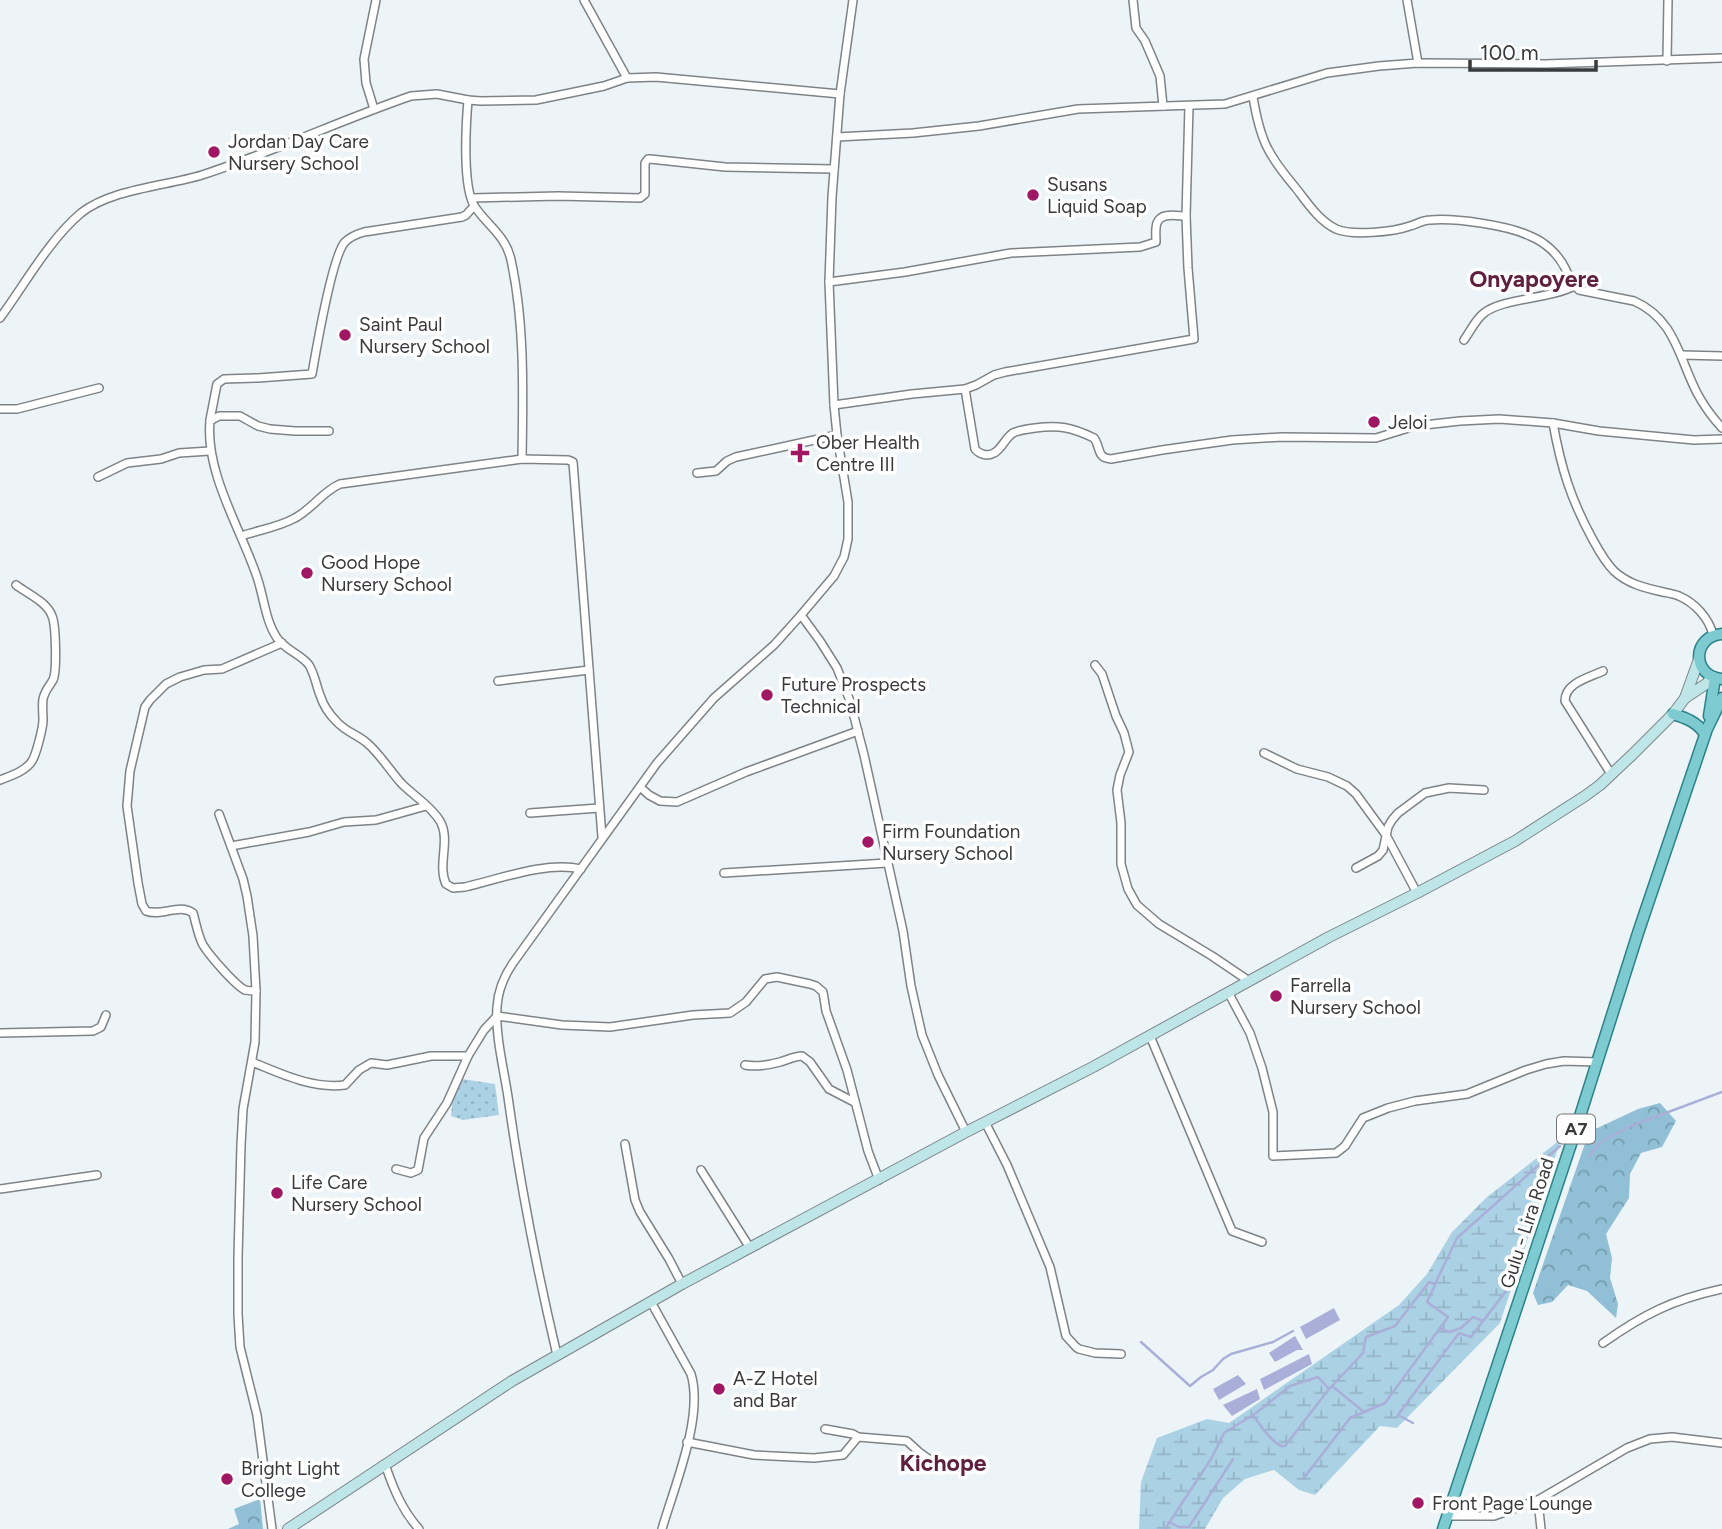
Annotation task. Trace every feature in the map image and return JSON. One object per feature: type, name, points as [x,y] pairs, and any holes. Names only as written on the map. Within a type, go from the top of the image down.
[{"type":"main road","points":[[1717,678],[1706,673],[1699,659],[1702,645],[1719,633]]},
{"type":"main road","name":"A7","points":[[1706,731],[1717,678]]},
{"type":"main road","name":"A7","points":[[1706,731],[1722,698]]},
{"type":"main road","points":[[1673,714],[1685,717],[1706,731]]},
{"type":"main road","name":"Gulu - Lira Road","points":[[1443,1529],[1706,731]]},
{"type":"street","points":[[374,109],[366,83],[364,59],[376,0]]},
{"type":"street","points":[[584,0],[627,78]]},
{"type":"street","points":[[557,1355],[538,1272],[510,1116],[497,1016],[498,993],[508,970],[663,756],[715,698],[774,645],[840,566],[846,546],[848,502],[834,405],[829,282],[839,94],[853,0]]},
{"type":"street","points":[[1133,0],[1136,28],[1145,41],[1160,76],[1163,106]]},
{"type":"street","points":[[1407,0],[1418,63]]},
{"type":"street","points":[[1667,61],[1668,0]]},
{"type":"street","points":[[837,137],[970,127],[1078,108],[1225,104],[1327,74],[1418,63],[1545,64],[1722,58]]},
{"type":"street","points":[[0,318],[64,232],[92,206],[127,193],[205,174],[411,96],[438,94],[468,100],[502,102],[536,100],[604,86],[627,78],[656,77],[839,94]]},
{"type":"street","points":[[1253,97],[1258,125],[1271,156],[1310,207],[1335,228],[1344,232],[1371,232],[1404,228],[1430,220],[1471,222],[1530,235],[1558,256],[1574,286],[1581,291],[1641,304],[1660,319],[1671,332],[1696,391],[1711,416],[1722,428]]},
{"type":"street","points":[[468,100],[467,169],[473,202],[501,236],[511,258],[520,340],[522,459]]},
{"type":"street","points":[[834,405],[965,389],[1004,372],[1194,339],[1186,215],[1189,106]]},
{"type":"street","points":[[473,202],[558,196],[640,198],[645,194],[645,163],[648,159],[725,167],[834,169]]},
{"type":"street","points":[[473,202],[462,217],[364,232],[346,241],[336,261],[312,374],[224,379],[217,384],[210,421],[210,451],[276,637],[308,662],[325,706],[337,723],[366,743],[383,759],[404,786],[442,825],[443,872],[446,884],[453,888],[465,887],[552,867],[582,869]]},
{"type":"street","points":[[829,282],[1011,253],[1140,247],[1156,242],[1157,222],[1160,218],[1186,215]]},
{"type":"street","points":[[1464,340],[1477,320],[1489,310],[1562,292],[1574,286]]},
{"type":"street","points":[[1682,355],[1722,356]]},
{"type":"street","points":[[0,409],[17,409],[99,388]]},
{"type":"street","points":[[965,389],[975,449],[988,455],[996,452],[1015,432],[1058,426],[1094,438],[1100,455],[1111,459],[1232,440],[1282,437],[1376,438],[1415,426],[1499,419],[1694,440],[1722,439]]},
{"type":"street","points":[[210,421],[219,416],[240,416],[270,429],[329,431]]},
{"type":"street","points":[[1553,423],[1564,475],[1573,499],[1601,554],[1612,569],[1627,581],[1687,601],[1695,606],[1719,633]]},
{"type":"street","points":[[697,473],[716,471],[736,457],[837,435]]},
{"type":"street","points":[[98,477],[127,463],[161,459],[179,453],[210,451]]},
{"type":"street","points":[[241,536],[297,517],[327,491],[340,484],[522,459],[572,460],[603,838]]},
{"type":"street","points":[[0,780],[29,765],[34,759],[43,726],[43,699],[54,675],[55,635],[51,613],[16,585]]},
{"type":"street","points":[[801,615],[837,668],[850,701],[903,931],[922,1035],[937,1075],[966,1132]]},
{"type":"street","points":[[256,991],[242,988],[205,948],[191,911],[184,908],[152,914],[146,911],[128,819],[128,783],[145,707],[166,684],[194,672],[228,667],[282,643]]},
{"type":"street","points":[[288,1529],[299,1526],[385,1464],[512,1381],[651,1301],[1150,1036],[1329,937],[1525,835],[1600,785],[1673,714],[1685,698],[1699,659]]},
{"type":"street","points":[[1096,665],[1125,733],[1129,752],[1119,775],[1117,790],[1121,823],[1121,864],[1128,888],[1137,905],[1159,925],[1249,981]]},
{"type":"street","points":[[498,681],[589,670]]},
{"type":"street","points":[[1603,671],[1569,687],[1565,694],[1566,701],[1611,774]]},
{"type":"street","points":[[1685,698],[1717,678]]},
{"type":"street","points":[[640,787],[660,801],[677,802],[746,772],[858,731]]},
{"type":"street","points":[[1264,752],[1297,769],[1328,777],[1347,786],[1356,794],[1387,835],[1417,893]]},
{"type":"street","points":[[1356,868],[1378,856],[1386,844],[1388,827],[1398,813],[1425,793],[1442,789],[1484,790]]},
{"type":"street","points":[[231,846],[309,832],[344,822],[376,820],[426,806]]},
{"type":"street","points":[[530,813],[599,808]]},
{"type":"street","points":[[219,814],[247,895],[253,936],[256,1028],[243,1109],[238,1314],[240,1347],[257,1415],[272,1529]]},
{"type":"street","points":[[723,873],[887,863]]},
{"type":"street","points":[[497,1016],[562,1025],[620,1026],[693,1015],[730,1013],[746,1002],[769,977],[816,985],[822,992],[847,1070],[868,1152],[879,1180]]},
{"type":"street","points":[[1228,992],[1250,1033],[1262,1068],[1273,1112],[1273,1156],[1336,1153],[1345,1146],[1363,1118],[1388,1108],[1424,1099],[1466,1094],[1546,1064],[1564,1061],[1597,1062]]},
{"type":"street","points":[[0,1033],[93,1031],[101,1027],[106,1015]]},
{"type":"street","points":[[396,1169],[411,1173],[418,1170],[424,1138],[447,1103],[468,1056],[484,1030],[497,1016]]},
{"type":"street","points":[[1150,1036],[1232,1231],[1262,1242]]},
{"type":"street","points":[[252,1062],[311,1084],[331,1086],[345,1085],[359,1070],[371,1063],[390,1065],[431,1056],[468,1056]]},
{"type":"street","points":[[745,1065],[781,1062],[802,1056],[810,1062],[830,1089],[854,1102]]},
{"type":"street","points":[[985,1122],[1007,1165],[1050,1267],[1066,1336],[1079,1349],[1121,1354]]},
{"type":"street","points":[[625,1144],[635,1200],[682,1284]]},
{"type":"street","points":[[701,1170],[750,1248]]},
{"type":"street","points":[[0,1189],[97,1175]]},
{"type":"street","points":[[1603,1343],[1648,1313],[1673,1302],[1722,1289]]},
{"type":"street","points":[[651,1301],[691,1374],[694,1385],[693,1421],[680,1475],[662,1529]]},
{"type":"street","points":[[825,1429],[858,1437],[907,1441],[940,1467]]},
{"type":"street","points":[[688,1442],[754,1455],[814,1458],[843,1455],[858,1437]]},
{"type":"street","points":[[1447,1516],[1494,1516],[1538,1500],[1627,1448],[1650,1439],[1672,1437],[1722,1443]]},
{"type":"street","points":[[385,1464],[398,1498],[419,1529]]},
{"type":"street","points":[[1538,1500],[1541,1529]]},
{"type":"green space","points":[[462,1079],[495,1084],[499,1115],[463,1120],[451,1116],[453,1093]]},
{"type":"green space","points":[[1660,1103],[1676,1121],[1662,1147],[1641,1153],[1630,1174],[1629,1198],[1606,1234],[1612,1258],[1610,1278],[1618,1304],[1616,1318],[1587,1291],[1568,1285],[1552,1302],[1538,1305],[1533,1293],[1589,1132],[1638,1109]]},
{"type":"green space","points":[[1561,1139],[1500,1323],[1397,1428],[1380,1426],[1315,1495],[1299,1490],[1274,1470],[1245,1479],[1223,1498],[1205,1529],[1139,1529],[1141,1482],[1157,1438],[1207,1419],[1229,1423],[1399,1305],[1427,1274],[1452,1232],[1487,1197]]},
{"type":"green space","points":[[260,1499],[263,1529],[228,1529],[239,1524],[234,1509]]},
{"type":"shaded area","points":[[1334,1308],[1340,1320],[1306,1339],[1300,1327]]},
{"type":"shaded area","points":[[1295,1336],[1303,1350],[1297,1350],[1275,1362],[1269,1353]]},
{"type":"shaded area","points":[[1309,1354],[1312,1364],[1264,1390],[1260,1379]]},
{"type":"shaded area","points":[[1238,1375],[1246,1384],[1219,1400],[1213,1389]]},
{"type":"shaded area","points":[[1257,1389],[1260,1399],[1232,1416],[1223,1405]]},
{"type":"waterway","points":[[1589,1156],[1601,1142],[1631,1126],[1722,1092]]},
{"type":"waterway","points":[[1165,1529],[1211,1459],[1224,1433],[1256,1413],[1290,1386],[1318,1377],[1329,1389],[1363,1353],[1366,1337],[1395,1326],[1429,1282],[1435,1284],[1457,1238],[1560,1146]]},
{"type":"waterway","points":[[1413,1423],[1398,1415],[1459,1333],[1471,1337],[1509,1287],[1509,1280],[1520,1267]]},
{"type":"waterway","points":[[1303,1479],[1350,1418],[1385,1403],[1448,1317],[1427,1302],[1435,1285]]},
{"type":"waterway","points":[[1441,1329],[1450,1332],[1461,1328],[1473,1317],[1483,1321]]},
{"type":"waterway","points":[[1141,1342],[1190,1386],[1231,1354],[1273,1342],[1293,1331]]},
{"type":"waterway","points":[[1332,1386],[1364,1412]]},
{"type":"waterway","points":[[1253,1415],[1273,1440],[1285,1446],[1329,1389]]},
{"type":"waterway","points":[[1169,1522],[1179,1527],[1189,1527],[1233,1459]]},
{"type":"place","name":"Jordan Day Care Nursery School","points":[[214,152]]},
{"type":"place","name":"Susans Liquid Soap","points":[[1033,195]]},
{"type":"place","name":"Saint Paul Nursery School","points":[[345,335]]},
{"type":"place","name":"Jeloi","points":[[1374,422]]},
{"type":"place","name":"Ober Health Centre III","points":[[800,453]]},
{"type":"place","name":"Good Hope Nursery School","points":[[307,573]]},
{"type":"place","name":"Future Prospects Technical","points":[[767,695]]},
{"type":"place","name":"Firm Foundation Nursery School","points":[[868,842]]},
{"type":"place","name":"Farrella Nursery School","points":[[1276,996]]},
{"type":"place","name":"Life Care Nursery School","points":[[277,1193]]},
{"type":"place","name":"A-Z Hotel and Bar","points":[[719,1389]]},
{"type":"place","name":"Bright Light College","points":[[227,1479]]},
{"type":"place","name":"Front Page Lounge","points":[[1418,1503]]},
{"type":"district","name":"Onyapoyere","points":[[1534,279]]},
{"type":"district","name":"Kichope","points":[[943,1463]]}]
